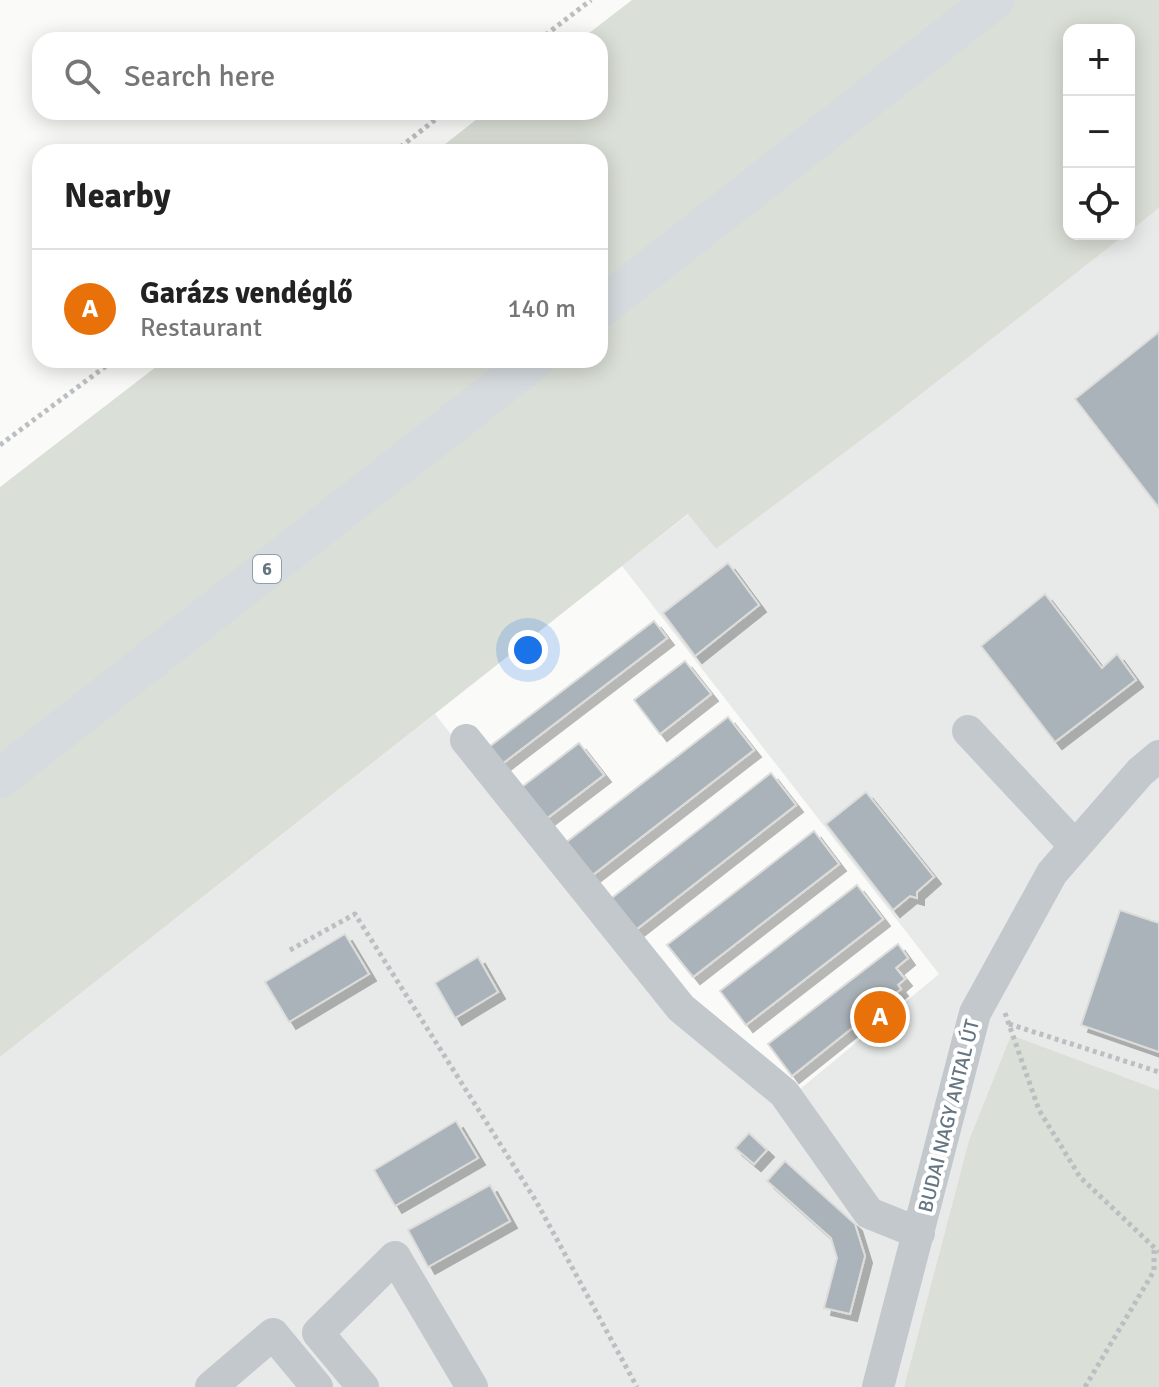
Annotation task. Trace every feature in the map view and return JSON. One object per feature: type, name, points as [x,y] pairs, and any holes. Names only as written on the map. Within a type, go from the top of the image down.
[{"type":"main road","points":[[608,302],[994,0]]},
{"type":"main road","name":"6","points":[[0,778],[524,368]]},
{"type":"street","points":[[968,731],[1074,845]]},
{"type":"street","points":[[466,740],[681,1008],[784,1093],[869,1213],[919,1233]]},
{"type":"street","name":"BUDAI NAGY ANTAL ÚT","points":[[878,1387],[975,1013],[1052,873],[1140,772],[1159,756]]},
{"type":"street","points":[[363,1387],[318,1333],[395,1257],[461,1383]]},
{"type":"street","points":[[211,1387],[273,1334],[317,1387]]},
{"type":"path","points":[[549,32],[591,0]]},
{"type":"path","points":[[404,144],[435,120]]},
{"type":"path","points":[[0,445],[103,368]]},
{"type":"path","points":[[290,950],[355,914],[536,1201],[637,1387]]},
{"type":"path","points":[[1085,1387],[1154,1271],[1156,1251],[1080,1177],[1039,1110],[1008,1024],[1159,1072]]},
{"type":"shaded area","points":[[632,0],[1159,0],[1159,208],[1135,227],[1135,24],[1063,24],[1063,240],[1118,240],[888,420],[716,549],[688,514],[0,1057],[0,487],[155,368],[608,368],[608,144],[445,144],[476,120],[608,120],[608,32],[590,32]]},
{"type":"shaded area","points":[[1159,208],[1159,1090],[1011,1035],[969,1140],[904,1387],[0,1387],[0,1057],[435,714],[666,1007],[782,1104],[939,974],[622,566],[689,514],[716,549],[888,420],[1118,240],[1135,240],[1135,227]]},
{"type":"shaded area","points":[[1011,1035],[1159,1090],[1159,1387],[904,1387],[969,1140]]},
{"type":"building","points":[[1159,332],[1159,508],[1075,399]]},
{"type":"building","points":[[728,563],[759,605],[695,656],[663,613]]},
{"type":"building","points":[[1045,594],[1102,668],[1117,654],[1136,680],[1055,742],[981,646]]},
{"type":"building","points":[[654,621],[667,638],[502,764],[489,747]]},
{"type":"building","points":[[685,661],[711,694],[660,734],[634,700]]},
{"type":"building","points":[[728,717],[754,750],[590,877],[564,844]]},
{"type":"building","points":[[579,743],[604,775],[546,819],[522,787]]},
{"type":"building","points":[[771,773],[796,805],[633,932],[608,901]]},
{"type":"building","points":[[866,792],[934,877],[917,892],[917,898],[910,896],[893,910],[826,824]]},
{"type":"building","points":[[814,831],[839,864],[693,977],[667,945]]},
{"type":"building","points":[[857,885],[883,919],[746,1025],[720,991]]},
{"type":"building","points":[[1120,910],[1159,923],[1159,1052],[1081,1025]]},
{"type":"building","points":[[345,934],[369,974],[289,1022],[265,982]]},
{"type":"building","points":[[898,944],[908,958],[896,968],[905,979],[898,985],[901,989],[792,1076],[768,1044]]},
{"type":"building","points":[[478,957],[498,992],[455,1018],[435,983]]},
{"type":"building","points":[[456,1121],[478,1158],[395,1206],[374,1170]]},
{"type":"building","points":[[749,1133],[767,1150],[754,1164],[735,1148]]},
{"type":"building","points":[[785,1161],[855,1224],[865,1256],[850,1314],[824,1308],[837,1258],[831,1238],[767,1181]]},
{"type":"building","points":[[490,1185],[510,1221],[428,1267],[408,1230]]},
{"type":"place","name":"Garázs vendéglő","points":[[880,1017]]}]
